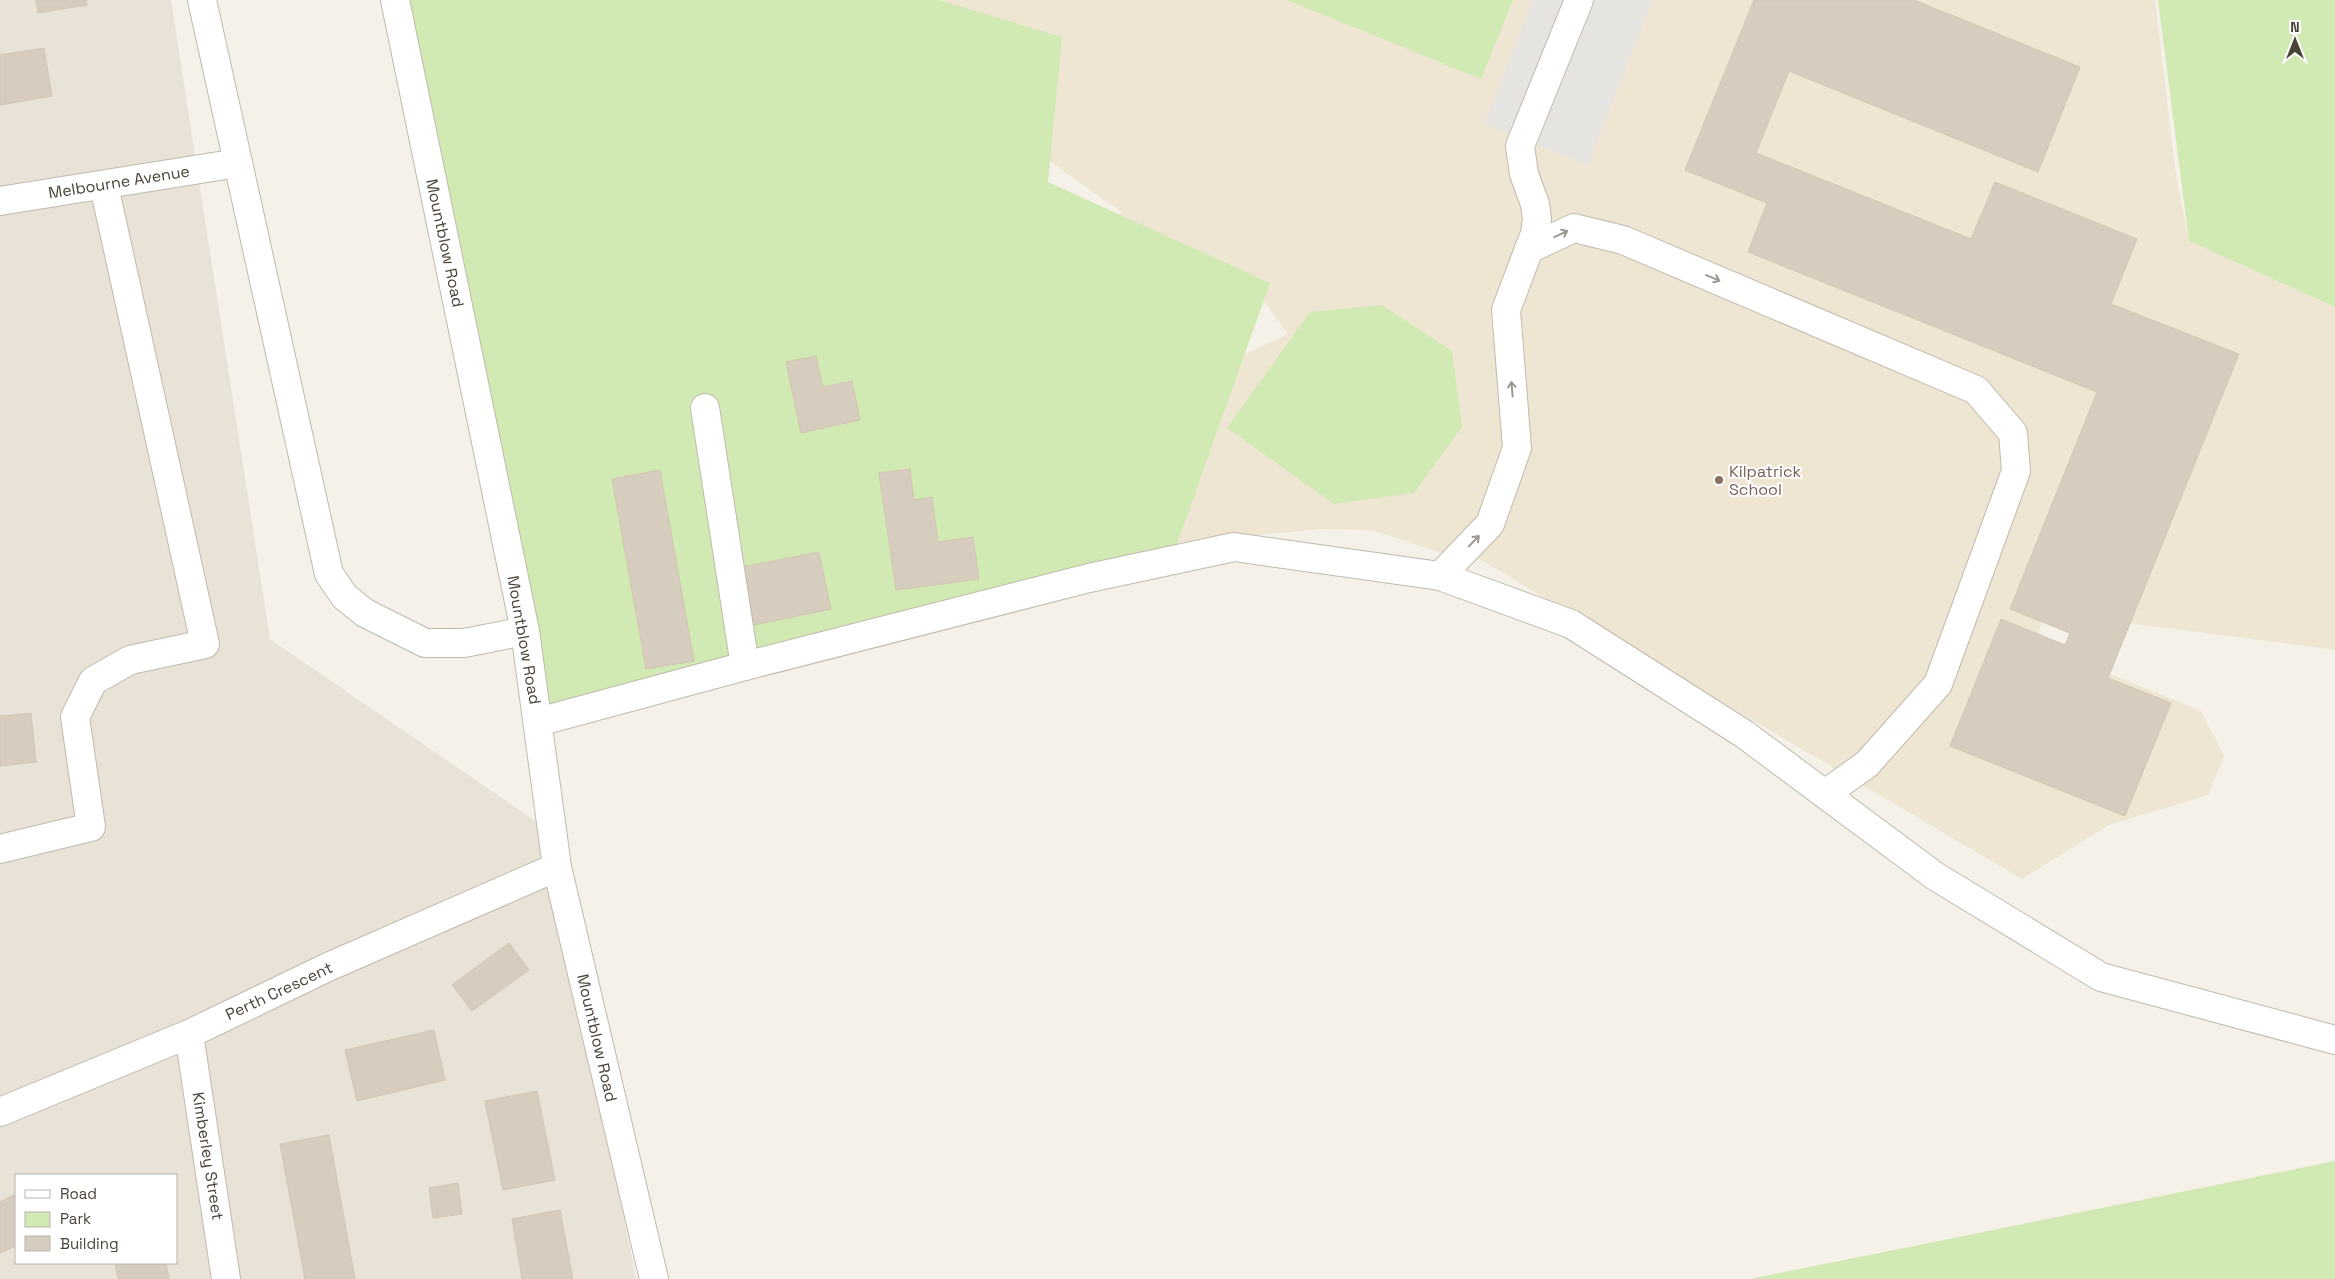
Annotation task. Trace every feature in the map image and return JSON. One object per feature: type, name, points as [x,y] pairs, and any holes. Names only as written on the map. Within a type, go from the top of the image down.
[{"type":"street","points":[[202,0],[329,574],[345,597],[365,613],[425,642],[464,643],[525,631]]},
{"type":"street","name":"Mountblow Road","points":[[394,0],[525,631],[557,867],[654,1279]]},
{"type":"street","points":[[1440,576],[1490,524],[1517,448],[1506,310],[1535,234],[1537,219],[1535,204],[1524,174],[1520,146],[1579,0]]},
{"type":"street","name":"Melbourne Avenue","points":[[0,201],[104,186],[238,163]]},
{"type":"street","points":[[0,849],[91,827],[75,717],[93,681],[130,660],[205,644],[104,186]]},
{"type":"street","points":[[1529,249],[1574,228],[1624,240],[1976,390],[2013,433],[2016,471],[1938,684],[1867,764],[1825,794]]},
{"type":"street","points":[[706,408],[745,666]]},
{"type":"street","points":[[538,722],[745,666],[1089,578],[1234,547],[1440,576],[1571,624],[1744,734],[1936,876],[2102,977],[2335,1040]]},
{"type":"street","name":"Perth Crescent","points":[[0,1112],[189,1034],[328,967],[557,867]]},
{"type":"street","name":"Kimberley Street","points":[[189,1034],[226,1279]]},
{"type":"shaded area","points":[[0,0],[171,0],[270,639],[547,829],[636,1279],[0,1279]]},
{"type":"shaded area","name":"Kilpatrick School","points":[[873,0],[2155,0],[2176,176],[2189,241],[2335,307],[2335,650],[2121,622],[2050,601],[2034,643],[2201,711],[2224,756],[2208,795],[2109,825],[2022,879],[1469,553],[1448,555],[1371,530],[1321,529],[1133,547],[1082,431],[1288,334],[1246,277],[1114,222],[1121,212],[1009,132]]},
{"type":"shaded area","points":[[1533,0],[1653,0],[1588,165],[1484,124]]},
{"type":"green space","points":[[395,0],[939,0],[1062,37],[1048,182],[1270,283],[1177,544],[1089,578],[538,722]]},
{"type":"green space","points":[[1287,0],[1513,0],[1481,79]]},
{"type":"green space","points":[[2158,0],[2335,0],[2335,307],[2189,241]]},
{"type":"green space","points":[[1382,305],[1452,351],[1462,427],[1414,493],[1334,504],[1227,428],[1310,312]]},
{"type":"green space","points":[[2335,1161],[2335,1279],[1750,1279]]},
{"type":"building","points":[[36,0],[86,0],[87,5],[38,13]]},
{"type":"building","points":[[1754,0],[1914,0],[2080,67],[2038,172],[1789,71],[1756,153],[1971,239],[1995,182],[2137,239],[2111,304],[2239,354],[2108,678],[2171,703],[2125,816],[1950,746],[2001,619],[2065,645],[2070,633],[2010,609],[2097,392],[1748,252],[1767,203],[1685,170]]},
{"type":"building","points":[[44,48],[52,96],[0,105],[0,55]]},
{"type":"building","points":[[816,356],[823,387],[852,381],[860,420],[801,433],[786,362]]},
{"type":"building","points":[[910,469],[914,500],[932,497],[938,542],[973,537],[979,579],[896,590],[879,473]]},
{"type":"building","points":[[660,470],[694,661],[646,669],[612,479]]},
{"type":"building","points":[[819,552],[831,609],[754,625],[742,567]]},
{"type":"building","points":[[31,713],[36,762],[0,766],[0,716]]},
{"type":"building","points":[[509,943],[529,970],[472,1011],[452,985]]},
{"type":"building","points":[[434,1030],[445,1080],[357,1101],[345,1050]]},
{"type":"building","points":[[537,1091],[555,1180],[503,1190],[485,1101]]},
{"type":"building","points":[[329,1135],[355,1279],[305,1279],[280,1144]]},
{"type":"building","points":[[458,1183],[462,1214],[433,1218],[429,1188]]},
{"type":"building","points":[[15,1194],[15,1246],[0,1253],[0,1202]]},
{"type":"building","points":[[560,1210],[573,1279],[522,1279],[512,1219]]},
{"type":"building","points":[[115,1264],[166,1264],[169,1279],[118,1279]]},
{"type":"place","name":"Kilpatrick School","points":[[1719,480]]}]
